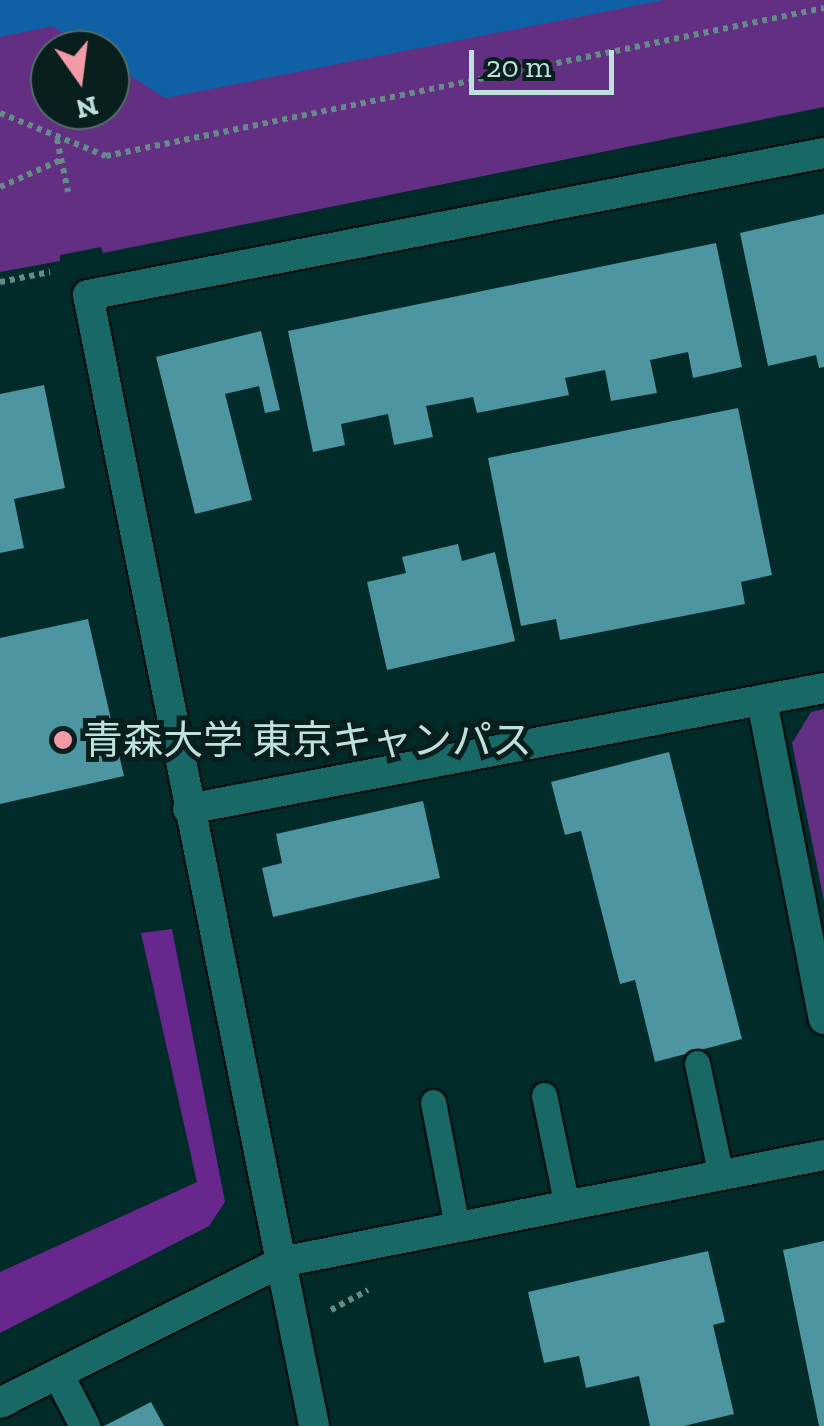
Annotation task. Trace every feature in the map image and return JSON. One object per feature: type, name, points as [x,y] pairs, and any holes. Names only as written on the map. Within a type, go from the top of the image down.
[{"type":"street","points":[[314,1426],[88,295],[824,153]]},
{"type":"street","points":[[188,809],[824,688]]},
{"type":"street","points":[[762,701],[824,1018]]},
{"type":"street","points":[[0,1403],[281,1262],[824,1155]]},
{"type":"street","points":[[58,1374],[85,1426]]},
{"type":"lane","points":[[697,1063],[720,1176]]},
{"type":"lane","points":[[544,1095],[567,1206]]},
{"type":"lane","points":[[433,1102],[457,1227]]},
{"type":"path","points":[[0,113],[106,156],[824,8]]},
{"type":"path","points":[[57,137],[68,192]]},
{"type":"path","points":[[0,187],[61,160]]},
{"type":"path","points":[[0,282],[50,272]]},
{"type":"path","points":[[316,1318],[363,1291],[382,1287]]},
{"type":"shaded area","points":[[0,0],[824,0],[824,107],[103,253],[101,247],[60,255],[60,261],[0,272]]},
{"type":"shaded area","points":[[824,709],[824,901],[792,743],[811,712]]},
{"type":"shaded area","points":[[172,929],[225,1202],[209,1226],[0,1333],[0,1272],[197,1182],[141,933]]},
{"type":"water","points":[[0,0],[664,0],[165,98],[130,76],[130,30],[58,30],[52,26],[0,37]]},
{"type":"building","points":[[824,214],[824,367],[819,368],[816,355],[768,366],[740,233]]},
{"type":"building","points":[[716,243],[742,367],[693,378],[688,352],[650,360],[657,393],[611,401],[605,370],[565,378],[569,395],[477,413],[473,397],[426,406],[433,437],[394,445],[388,414],[341,424],[345,445],[313,452],[288,331]]},
{"type":"building","points":[[261,331],[280,410],[265,413],[259,386],[225,394],[252,500],[195,514],[156,357]]},
{"type":"building","points":[[44,385],[65,488],[14,499],[24,548],[0,553],[0,394]]},
{"type":"building","points":[[738,408],[772,575],[741,582],[745,604],[560,640],[556,619],[521,626],[488,458]]},
{"type":"building","points":[[458,544],[462,561],[495,552],[515,641],[387,670],[367,582],[406,573],[402,557]]},
{"type":"building","points":[[88,619],[124,776],[0,804],[0,638]]},
{"type":"building","points":[[669,752],[742,1039],[655,1062],[635,980],[620,984],[581,831],[565,835],[551,782]]},
{"type":"building","points":[[423,801],[440,878],[273,917],[262,868],[282,863],[276,834]]},
{"type":"building","points":[[824,1241],[824,1426],[819,1426],[783,1250]]},
{"type":"building","points":[[708,1251],[725,1322],[713,1325],[734,1414],[684,1426],[650,1426],[639,1376],[586,1388],[579,1356],[544,1363],[528,1292]]},
{"type":"building","points":[[151,1402],[164,1426],[104,1426]]},
{"type":"place","name":"青森大学 東京キャンパス","points":[[63,740]]}]
